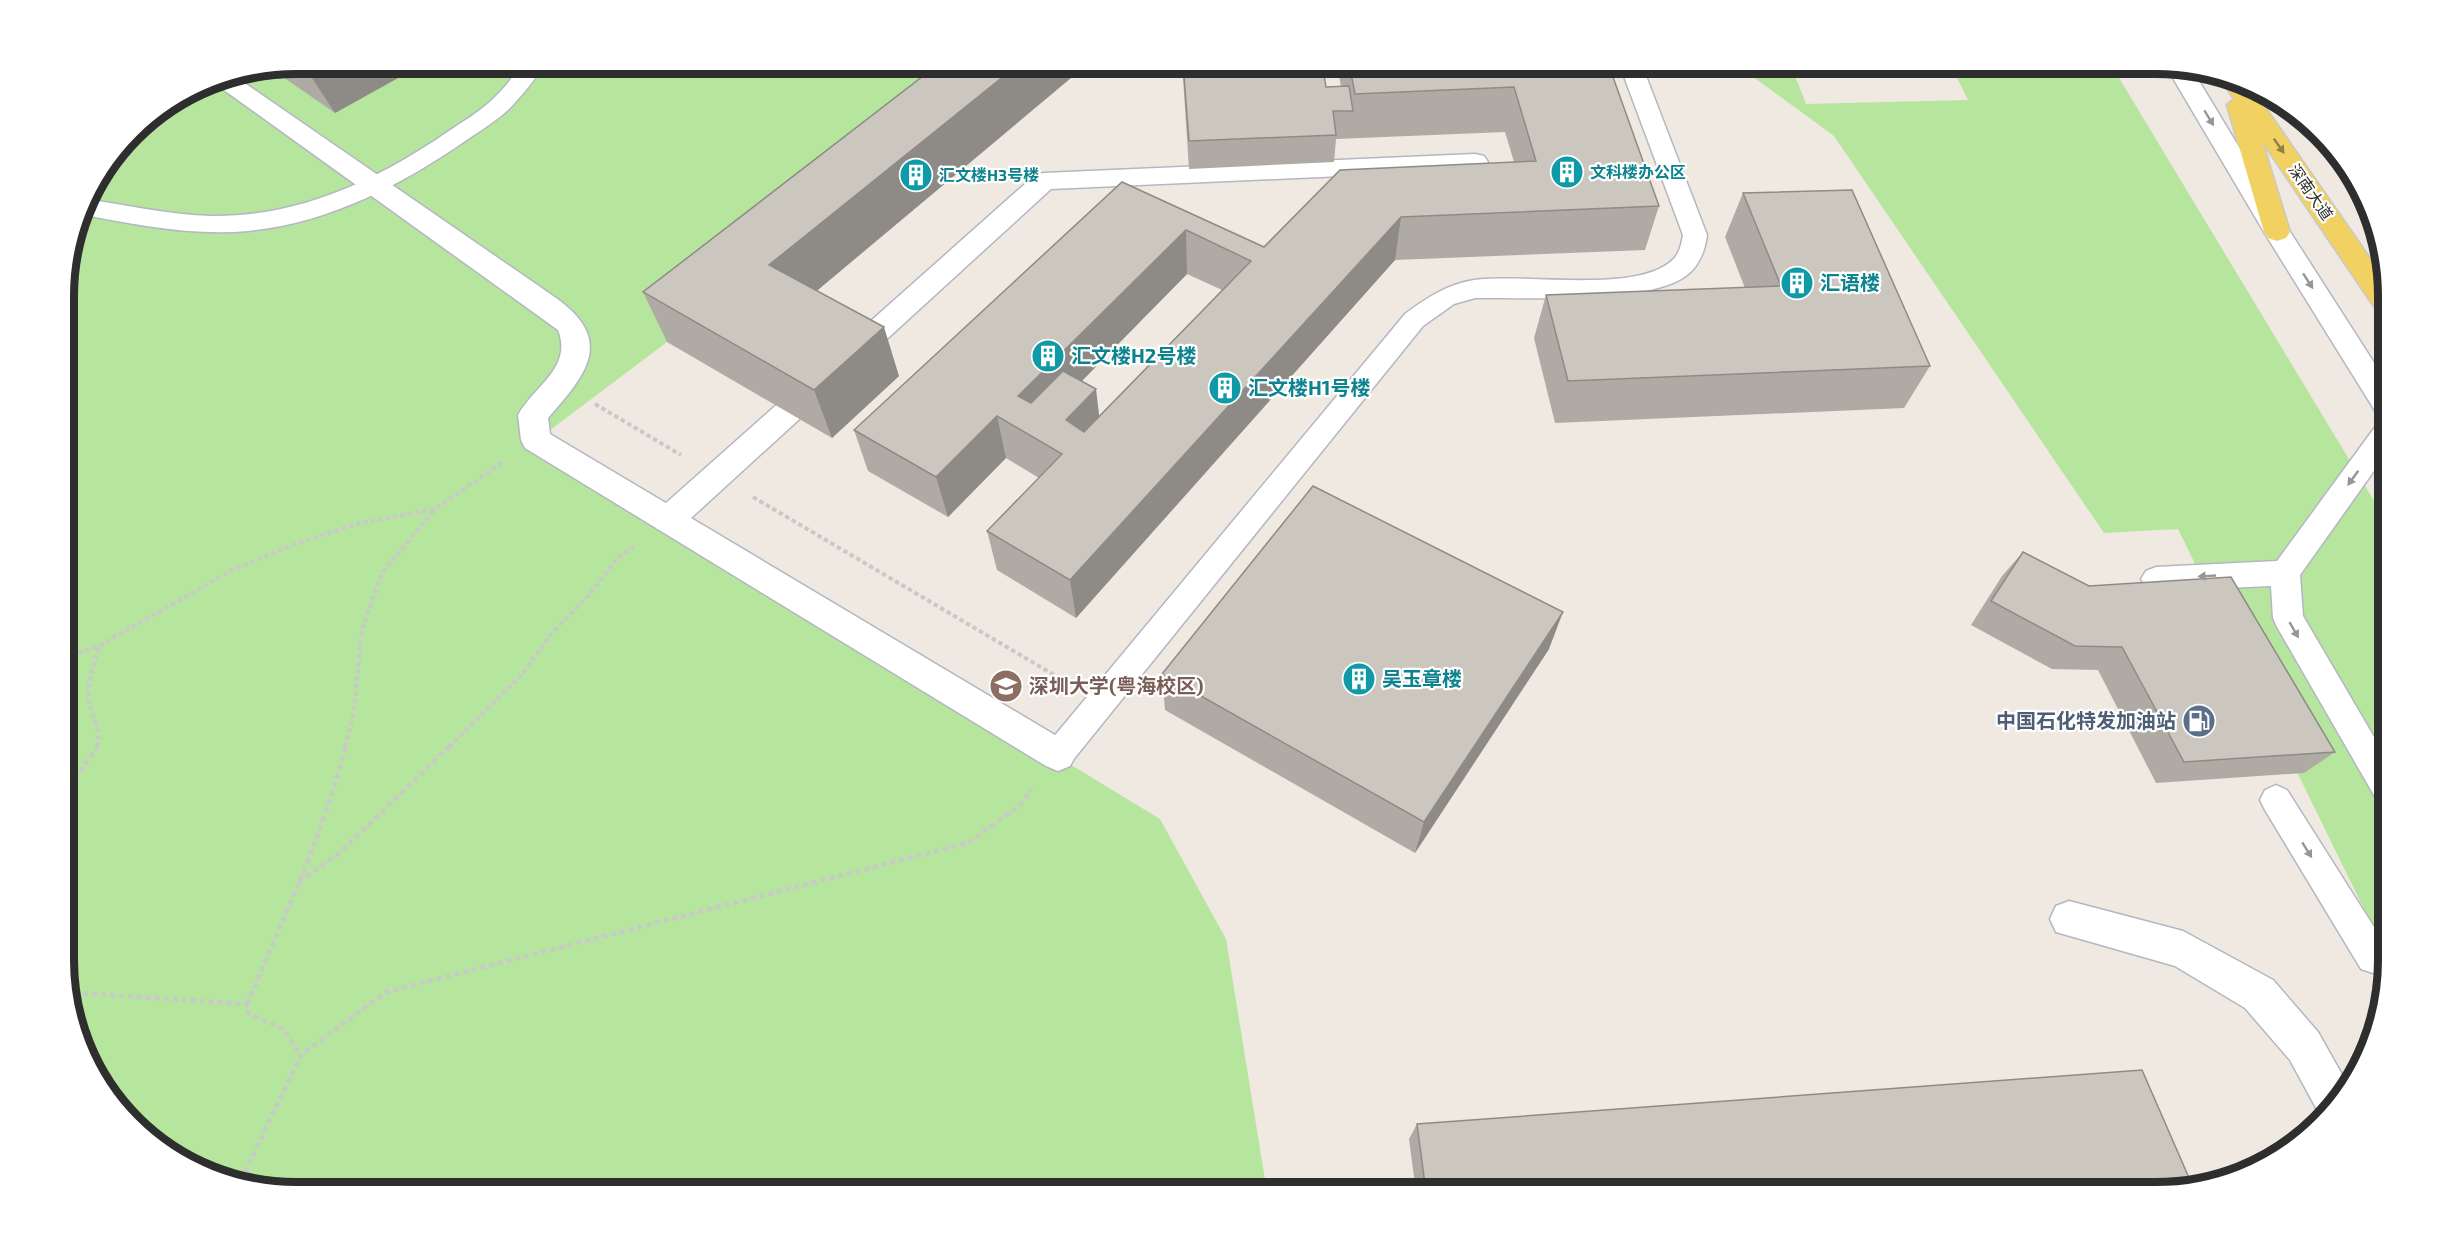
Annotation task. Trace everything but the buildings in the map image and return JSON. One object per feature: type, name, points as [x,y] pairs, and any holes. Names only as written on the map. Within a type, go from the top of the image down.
[{"type":"main road","points":[[2235,87],[2277,232]]},
{"type":"main road","name":"深南大道","points":[[2238,89],[2378,291]]},
{"type":"street","points":[[2183,75],[2277,232],[2378,391]]},
{"type":"street","points":[[228,84],[546,305],[571,326],[578,346],[574,363],[561,384],[533,415],[536,440],[1058,755]]},
{"type":"street","points":[[668,520],[1044,181],[1475,162]]},
{"type":"street","points":[[2069,920],[2183,950],[2259,994],[2304,1046],[2332,1096]]},
{"type":"lane","points":[[91,208],[169,221],[246,223],[276,220],[308,212],[376,185],[436,152],[501,103],[526,74]]},
{"type":"lane","points":[[1058,755],[1414,320],[1445,298],[1474,289],[1612,287],[1648,282],[1678,269],[1692,252],[1695,234],[1633,74]]},
{"type":"lane","points":[[2378,444],[2285,573],[2288,618],[2378,775]]},
{"type":"lane","points":[[2156,579],[2285,573]]},
{"type":"lane","points":[[2276,800],[2373,957],[2378,958]]},
{"type":"path","points":[[561,384],[1101,703]]},
{"type":"path","points":[[301,1055],[283,1029],[248,1013],[247,1004],[299,882],[336,784],[354,711],[362,629],[382,573],[435,509],[536,440]]},
{"type":"path","points":[[74,655],[99,646],[240,566],[293,545],[356,525],[435,509]]},
{"type":"path","points":[[299,882],[339,853],[471,727],[520,676],[552,633],[588,596],[617,559],[668,520]]},
{"type":"path","points":[[74,781],[98,745],[97,721],[89,700],[91,674],[99,646]]},
{"type":"path","points":[[243,1175],[301,1055],[386,992],[968,843],[1019,806],[1058,755]]},
{"type":"path","points":[[76,993],[247,1004]]},
{"type":"green space","points":[[1001,74],[667,342],[537,440],[1160,819],[1226,939],[1265,1182],[295,1182],[266,1180],[224,1170],[197,1159],[160,1136],[128,1106],[96,1058],[81,1017],[74,974],[74,281],[81,238],[90,210],[119,160],[149,128],[184,103],[224,85],[266,75]]},
{"type":"green space","points":[[1749,74],[1794,74],[1806,104],[1968,100],[1955,74],[2117,74],[2378,507],[2378,938],[2178,529],[2104,533],[1834,136]]},
{"type":"place","name":"文科楼办公区","points":[[1567,172]]},
{"type":"place","name":"汇文楼H3号楼","points":[[916,175]]},
{"type":"place","name":"汇语楼","points":[[1797,283]]},
{"type":"place","name":"汇文楼H2号楼","points":[[1048,356]]},
{"type":"place","name":"汇文楼H1号楼","points":[[1225,388]]},
{"type":"place","name":"吴玉章楼","points":[[1359,679]]},
{"type":"place","name":"深圳大学(粤海校区)","points":[[1006,686]]},
{"type":"place","name":"中国石化特发加油站","points":[[2199,721]]}]
